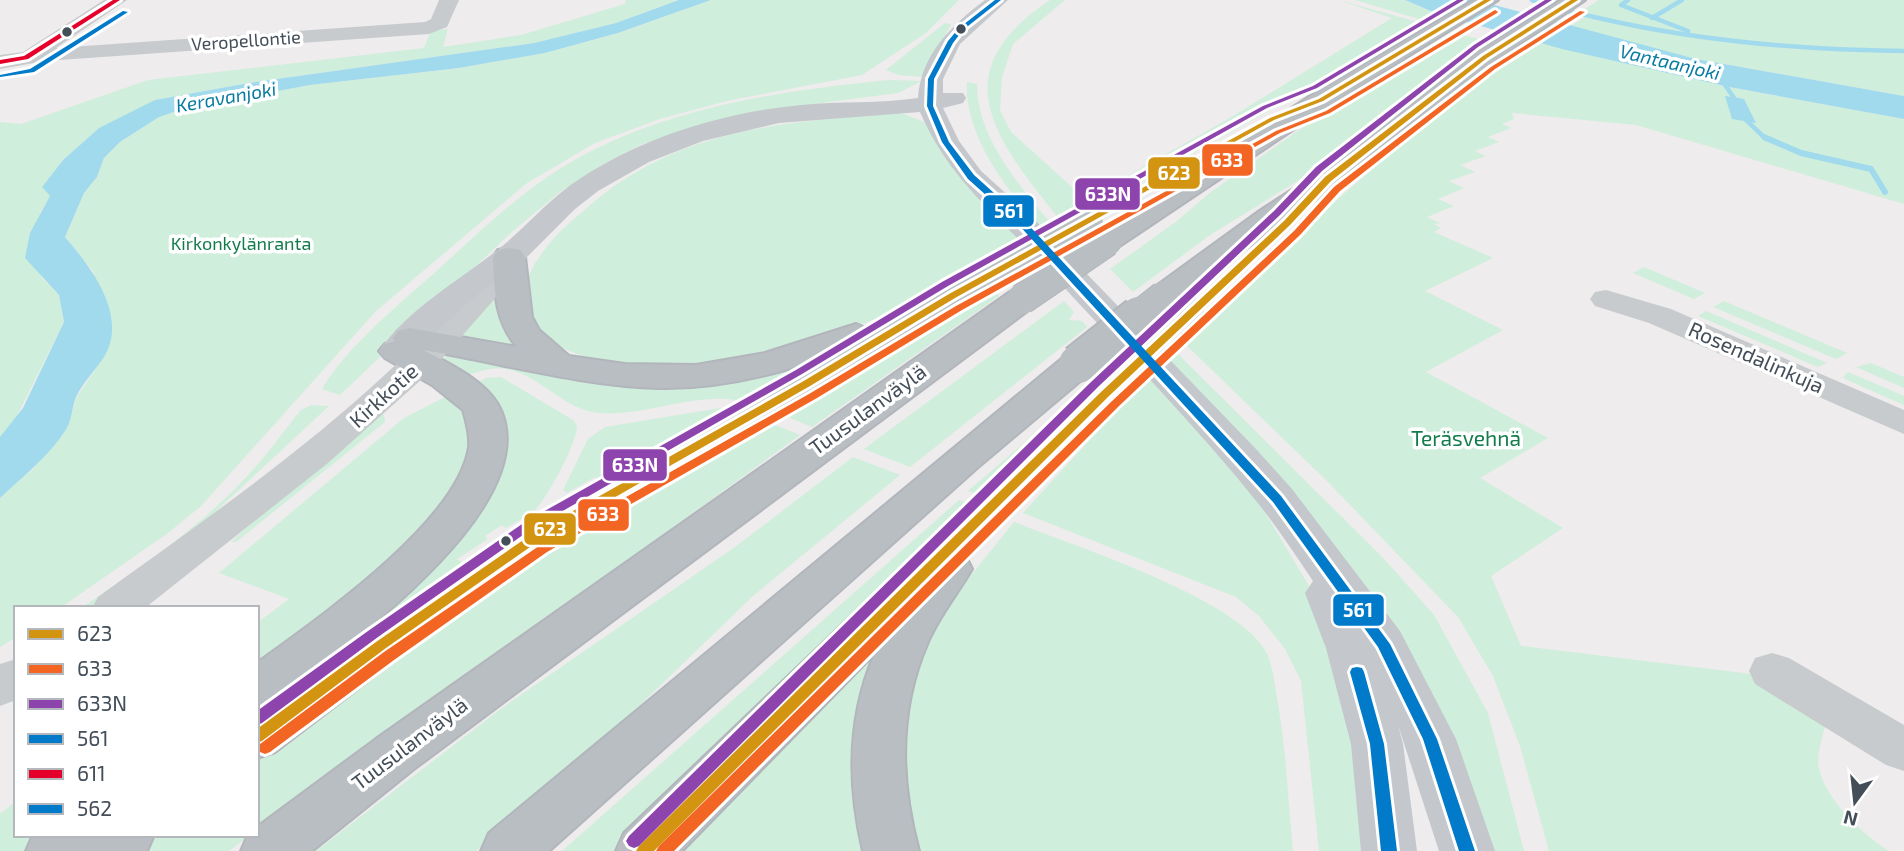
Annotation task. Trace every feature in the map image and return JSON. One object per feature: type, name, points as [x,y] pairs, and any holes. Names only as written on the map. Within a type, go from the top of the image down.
[{"type":"highway","name":"Tuusulanväylä","points":[[269,851],[1010,285],[1488,0]]},
{"type":"highway","points":[[509,851],[962,459],[1078,364],[1175,306],[1287,223],[1328,179],[1485,57],[1569,4]]},
{"type":"highway","points":[[509,257],[511,299],[517,326],[526,339],[555,362]]},
{"type":"highway","points":[[418,349],[555,362],[606,372],[654,377],[730,372],[802,354],[952,296],[1010,285]]},
{"type":"highway","points":[[259,736],[381,645],[536,537],[806,384],[952,296]]},
{"type":"highway","points":[[644,851],[1105,394],[1175,306]]},
{"type":"highway","points":[[259,688],[400,574],[440,535],[474,492],[489,459],[489,434],[484,412],[418,349]]},
{"type":"highway","points":[[891,851],[881,819],[876,774],[878,725],[888,680],[905,639],[983,517]]},
{"type":"highway","points":[[54,851],[72,837]]},
{"type":"highway","points":[[106,851],[124,837]]},
{"type":"main road","points":[[980,39],[1007,4]]},
{"type":"main road","points":[[1007,4],[961,29],[950,42],[931,79],[943,95],[946,142],[971,177],[1019,220],[1241,457],[1383,643],[1430,739],[1467,851]]},
{"type":"main road","name":"Kirkkotie","points":[[418,349],[448,302],[509,257],[566,202],[600,178],[645,153],[676,140],[739,123],[943,95]]},
{"type":"main road","points":[[1310,545],[1350,648],[1377,744],[1389,851]]},
{"type":"street","points":[[0,77],[117,0]]},
{"type":"street","name":"Veropellontie","points":[[0,62],[429,28],[440,23],[449,0]]},
{"type":"street","name":"Rosendalinkuja","points":[[1606,299],[1660,316],[1904,423]]},
{"type":"street","name":"Kirkkotie","points":[[117,606],[323,450],[418,349]]},
{"type":"street","points":[[1772,671],[1904,750]]},
{"type":"green space","points":[[626,0],[679,0],[616,23],[534,43],[249,83],[156,100],[99,128],[63,160],[42,187],[51,196],[40,213],[41,277],[59,295],[64,322],[0,450],[0,122],[21,124],[148,80],[424,48],[431,31],[448,29],[443,47],[521,35],[625,4]]},
{"type":"green space","name":"Kirkonkylänranta","points":[[711,0],[959,0],[926,33],[862,75],[727,101],[660,119],[595,143],[527,183],[376,311],[201,506],[168,533],[63,606],[14,606],[14,638],[0,647],[0,498],[34,468],[68,427],[76,398],[105,355],[93,271],[65,237],[84,193],[97,177],[104,158],[120,142],[159,117],[186,108],[310,85],[459,68],[545,53],[619,33]]},
{"type":"green space","points":[[1050,0],[1065,0],[1013,44],[1002,77],[1000,110],[1011,132],[1073,188],[1091,192],[1108,187],[1228,119],[1392,18],[1338,0],[1425,24],[1064,225],[1019,166],[1002,138],[991,110],[988,83],[996,55],[1016,28]]},
{"type":"green space","points":[[1355,0],[1405,0],[1441,15],[1429,22]]},
{"type":"green space","points":[[1599,0],[1904,0],[1904,96],[1696,59],[1569,27],[1586,16],[1577,14]]},
{"type":"green space","points":[[945,23],[951,24],[924,77],[899,75],[886,70]]},
{"type":"green space","points":[[1459,34],[1486,41],[1453,63],[1442,80],[1317,169],[1210,235],[1133,292],[1110,269],[1177,221],[1211,192],[1329,109],[1374,80]]},
{"type":"green space","name":"Teräsvehnä","points":[[1537,42],[1728,87],[1904,119],[1904,204],[1636,125],[1512,113],[1514,119],[1502,124],[1511,128],[1488,137],[1499,142],[1475,151],[1486,156],[1460,165],[1475,172],[1449,181],[1464,188],[1438,199],[1454,206],[1427,217],[1440,223],[1434,224],[1441,228],[1434,232],[1493,258],[1425,291],[1503,330],[1426,372],[1548,438],[1480,478],[1563,528],[1491,576],[1521,646],[1752,674],[1825,726],[1818,758],[1823,781],[1847,816],[1889,851],[1549,851],[1520,746],[1493,676],[1458,617],[1327,481],[1181,340],[1402,144],[1492,73]]},
{"type":"green space","points":[[889,80],[922,81],[898,93],[783,108],[700,125],[643,144],[602,165],[560,192],[514,230],[340,395],[322,389],[344,359],[372,329],[488,225],[546,178],[584,155],[667,120],[711,108],[756,98]]},
{"type":"green space","points":[[967,82],[977,84],[979,105],[993,144],[1016,180],[1056,230],[1045,235],[992,164],[973,124]]},
{"type":"green space","points":[[901,113],[924,122],[1025,246],[876,319],[766,355],[711,365],[656,368],[603,361],[559,346],[544,336],[535,325],[527,293],[528,279],[534,266],[564,228],[623,180],[697,144],[736,133],[817,120]]},
{"type":"green space","points":[[1644,267],[1705,293],[1694,299],[1633,273]]},
{"type":"green space","points":[[994,285],[999,296],[812,427],[778,413]]},
{"type":"green space","points":[[498,295],[517,346],[460,337],[459,334]]},
{"type":"green space","points":[[1064,301],[1074,312],[1069,320],[1082,321],[1087,327],[910,467],[864,449]]},
{"type":"green space","points":[[1724,301],[1847,353],[1836,359],[1713,307]]},
{"type":"green space","points":[[1706,311],[1827,363],[1818,367],[1698,316]]},
{"type":"green space","points":[[841,348],[774,391],[763,388],[759,398],[749,403],[712,399],[618,413],[599,413],[574,406],[519,372],[496,368],[464,376],[442,361],[449,353],[600,380]]},
{"type":"green space","points":[[1173,349],[1386,561],[1434,615],[1488,713],[1524,851],[1487,851],[1484,838],[1165,357]]},
{"type":"green space","points":[[1871,363],[1904,377],[1904,388],[1856,367]]},
{"type":"green space","points":[[1848,372],[1904,396],[1904,405],[1847,380],[1843,377]]},
{"type":"green space","points":[[1148,376],[1254,494],[1324,611],[1343,667],[1370,851],[1319,851],[1301,681],[1285,649],[1259,616],[1236,597],[1023,513]]},
{"type":"green space","points":[[501,377],[573,420],[577,426],[567,457],[540,504],[525,517],[506,528],[502,525],[485,536],[488,539],[457,559],[466,565],[259,704],[487,496],[500,465],[506,436],[499,409],[477,383],[486,378]]},
{"type":"green space","points":[[1086,390],[1092,392],[985,497],[968,491]]},
{"type":"green space","points":[[447,396],[458,404],[472,431],[463,478],[435,522],[259,670],[259,622],[289,599],[219,573],[404,418]]},
{"type":"green space","points":[[311,405],[329,406],[199,527],[100,606],[84,606],[151,559],[218,505],[257,465],[301,410]]},
{"type":"green space","points":[[720,408],[736,410],[603,483],[595,477],[567,493],[563,490],[588,439],[605,427]]},
{"type":"green space","points":[[375,413],[384,415],[385,422],[236,542],[231,542]]},
{"type":"green space","points":[[762,420],[800,435],[259,829],[259,750],[473,594]]},
{"type":"green space","points":[[853,457],[900,475],[753,596],[582,761],[476,851],[316,851],[502,708],[735,547]]},
{"type":"green space","points":[[959,500],[976,506],[626,851],[562,851]]},
{"type":"green space","points":[[1014,522],[1114,560],[1193,595],[1227,615],[1253,635],[1268,656],[1274,677],[1283,736],[1293,851],[913,851],[897,781],[906,700],[919,650],[948,604]]},
{"type":"green space","points":[[884,646],[875,851],[675,851],[871,650]]},
{"type":"green space","points":[[14,803],[14,837],[47,837],[30,851],[0,851],[0,814]]},
{"type":"green space","points":[[142,837],[247,837],[229,851],[125,851]]},
{"type":"water","name":"Keravanjoki","points":[[679,0],[711,0],[618,33],[545,53],[459,68],[310,85],[186,108],[159,117],[120,142],[104,158],[97,177],[84,193],[65,237],[86,263],[104,293],[110,309],[111,341],[104,357],[76,397],[69,424],[60,438],[36,465],[0,498],[0,437],[23,408],[64,322],[59,295],[25,258],[30,233],[50,196],[42,187],[63,160],[99,128],[155,100],[249,83],[534,43],[616,23]]},
{"type":"water","name":"Vantaanjoki","points":[[1405,0],[1476,0],[1696,59],[1904,96],[1904,119],[1729,87],[1562,49],[1438,14]]},
{"type":"water","points":[[1725,96],[1744,99],[1756,123],[1732,119]]},
{"type":"waterway","points":[[1532,0],[1562,10],[1709,38],[1826,49],[1904,51]]},
{"type":"waterway","points":[[1628,0],[1621,5],[1653,17]]},
{"type":"waterway","points":[[1653,17],[1682,0]]},
{"type":"waterway","points":[[1522,14],[1527,12]]},
{"type":"waterway","points":[[1653,17],[1688,31]]},
{"type":"waterway","name":"Vantaanjoki","points":[[1723,82],[1739,105]]},
{"type":"waterway","points":[[1743,117],[1766,139]]},
{"type":"waterway","points":[[1764,137],[1801,153],[1871,169],[1885,192]]},
{"type":"transit line","name":"611","points":[[0,62],[26,58],[117,0]]},
{"type":"transit line","name":"561","points":[[998,0],[961,29],[950,42],[931,79],[930,106],[946,142],[971,177],[1019,220],[1277,499],[1383,644],[1430,739],[1467,851]]},
{"type":"transit line","name":"633N","points":[[259,718],[529,525],[799,372],[945,284],[1265,107],[1315,87],[1461,0]]},
{"type":"transit line","name":"623","points":[[259,736],[381,645],[536,537],[806,384],[952,296],[1272,119],[1321,100],[1488,0]]},
{"type":"transit line","name":"633N","points":[[634,841],[1095,384],[1277,213],[1319,169],[1476,46],[1549,0]]},
{"type":"transit line","name":"623","points":[[644,851],[1105,394],[1287,223],[1328,179],[1485,57],[1575,0]]},
{"type":"transit line","name":"562","points":[[2,76],[32,71],[125,12]]},
{"type":"transit line","name":"633","points":[[265,748],[389,656],[543,549],[813,396],[959,308],[1278,132],[1328,112],[1495,12]]},
{"type":"transit line","name":"633","points":[[664,851],[1115,404],[1297,233],[1337,189],[1493,68],[1582,12]]},
{"type":"transit line","name":"561","points":[[1357,672],[1377,744],[1389,851]]}]
